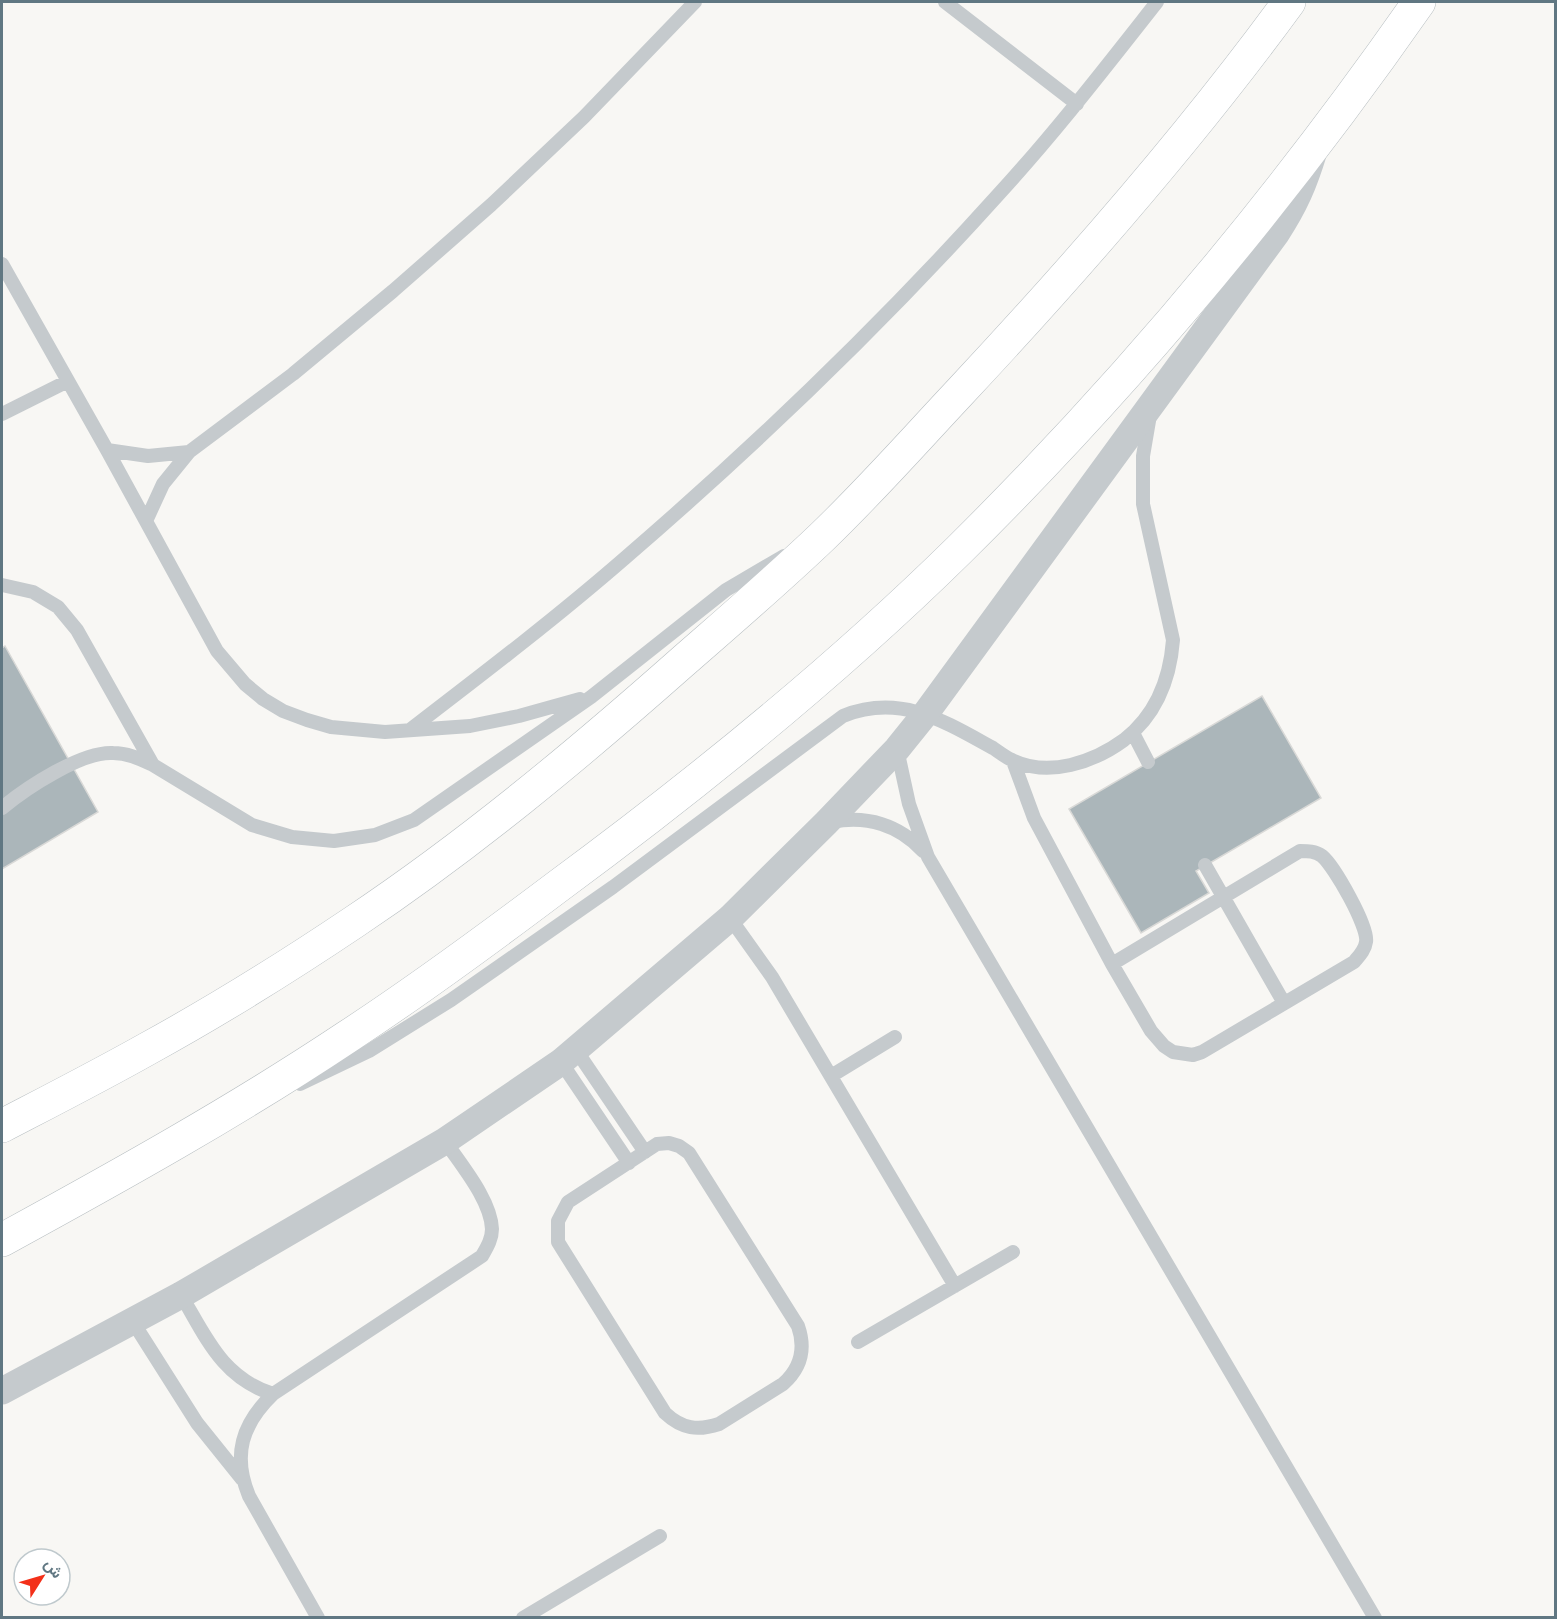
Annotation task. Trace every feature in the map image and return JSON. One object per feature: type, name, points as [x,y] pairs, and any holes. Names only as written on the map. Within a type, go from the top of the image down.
[{"type":"street","points":[[2,1126],[149,1048],[254,987],[356,921],[455,851],[532,792],[606,730],[823,536],[1019,329],[1100,237],[1193,125],[1289,2]]},
{"type":"street","points":[[2,1240],[111,1181],[231,1111],[348,1037],[462,958],[674,800],[771,720],[866,637],[958,551],[1106,397],[1177,316],[1317,143],[1419,2]]},
{"type":"street","points":[[2,1391],[181,1295],[445,1141],[568,1056],[730,918],[897,749],[926,713],[1276,234],[1303,186],[1317,143]]},
{"type":"lane","points":[[146,521],[164,484],[189,452],[293,374],[491,205],[584,117],[695,2]]},
{"type":"lane","points":[[945,2],[1077,104]]},
{"type":"lane","points":[[411,729],[624,559],[725,470],[823,378],[918,282],[999,195],[1077,104],[1157,2]]},
{"type":"lane","points":[[2,264],[217,651],[237,676],[263,699],[284,711],[331,727],[385,732],[470,726],[519,716],[591,696]]},
{"type":"lane","points":[[2,414],[68,381]]},
{"type":"lane","points":[[231,1111],[326,1073],[369,1051],[452,1000],[613,887],[843,716],[861,708],[880,706],[926,713],[1013,761],[1038,768],[1064,766],[1089,760],[1112,749],[1132,734],[1158,700],[1171,661],[1173,640],[1143,504],[1143,456],[1151,405]]},
{"type":"lane","points":[[107,450],[148,456],[189,452]]},
{"type":"lane","points":[[2,808],[43,780],[90,755],[112,752],[133,756],[153,765],[252,825],[292,837],[334,841],[375,835],[414,820],[591,696],[726,590],[773,561],[823,536]]},
{"type":"lane","points":[[2,585],[33,592],[58,607],[76,630],[153,765]]},
{"type":"lane","points":[[1132,734],[1148,762]]},
{"type":"lane","points":[[897,749],[909,804],[928,857],[1375,1617]]},
{"type":"lane","points":[[1013,761],[1034,818],[1112,964],[1157,1039],[1173,1052],[1193,1055],[1202,1052],[1354,962],[1362,953],[1366,942],[1366,931],[1362,920],[1328,863],[1321,855],[1311,851],[1300,851],[1112,964]]},
{"type":"lane","points":[[826,823],[846,819],[866,819],[885,825],[902,832],[928,857]]},
{"type":"lane","points":[[1205,865],[1284,1004]]},
{"type":"lane","points":[[730,918],[772,977],[955,1286]]},
{"type":"lane","points":[[831,1076],[895,1037]]},
{"type":"lane","points":[[568,1056],[645,1152]]},
{"type":"lane","points":[[568,1056],[629,1163]]},
{"type":"lane","points":[[318,1617],[249,1496],[242,1479],[240,1460],[242,1441],[259,1407],[273,1394],[482,1256],[490,1238],[491,1219],[477,1189],[445,1141]]},
{"type":"lane","points":[[669,1143],[689,1153],[798,1326],[801,1336],[801,1358],[791,1377],[728,1418],[708,1428],[684,1427],[665,1413],[558,1242],[558,1221],[568,1202],[629,1163],[657,1144],[669,1143]]},
{"type":"lane","points":[[858,1342],[1013,1252]]},
{"type":"lane","points":[[181,1295],[227,1368],[248,1384],[273,1394]]},
{"type":"lane","points":[[133,1322],[196,1423],[242,1479]]},
{"type":"lane","points":[[523,1617],[660,1536]]},
{"type":"building","points":[[5,646],[98,812],[2,869],[2,648]]},
{"type":"building","points":[[1262,696],[1321,798],[1196,871],[1209,893],[1141,933],[1069,809]]}]
